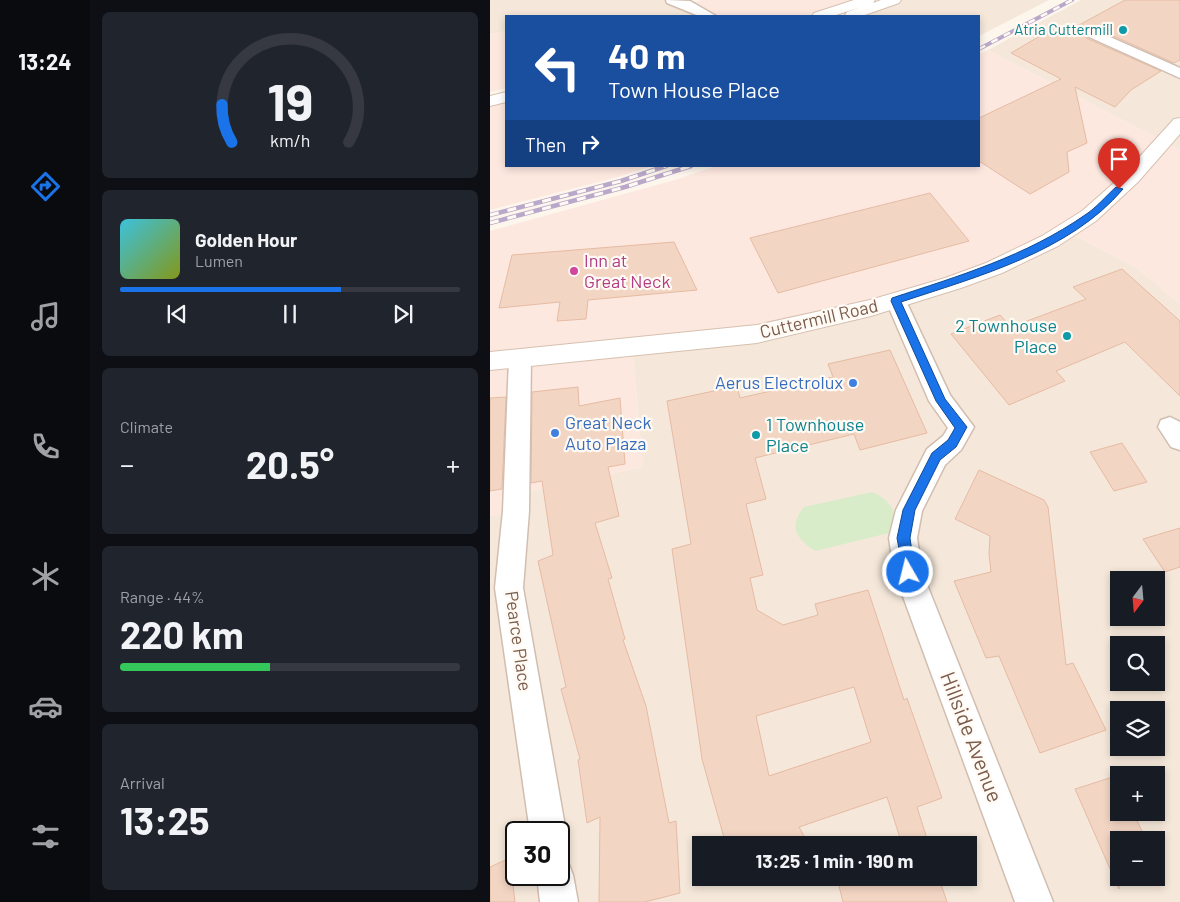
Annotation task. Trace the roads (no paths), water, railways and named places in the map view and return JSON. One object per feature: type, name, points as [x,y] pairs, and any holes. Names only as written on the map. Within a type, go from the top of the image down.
[{"type":"main road","points":[[822,15],[868,0]]},
{"type":"main road","points":[[851,15],[894,0]]},
{"type":"main road","points":[[490,92],[505,88]]},
{"type":"main road","points":[[490,101],[505,97]]},
{"type":"main road","name":"Cuttermill Road","points":[[490,361],[757,334],[810,323],[896,301],[994,268],[1050,241],[1089,216],[1131,178],[1180,123]]},
{"type":"street","points":[[672,0],[707,15]]},
{"type":"street","points":[[1092,33],[1180,74]]},
{"type":"street","name":"Hillside Avenue","points":[[896,301],[941,401],[962,427],[952,443],[936,457],[909,510],[903,538],[908,572],[1034,902]]},
{"type":"street","name":"Pearce Place","points":[[520,358],[516,511],[510,588],[546,821]]},
{"type":"street","points":[[556,886],[559,902]]},
{"type":"railway","points":[[980,48],[1072,0]]},
{"type":"railway","points":[[490,215],[621,181],[663,167]]},
{"type":"railway","points":[[490,223],[625,187],[688,167]]},
{"type":"place","name":"Atria Cuttermill","points":[[1123,30]]},
{"type":"place","name":"Inn at Great Neck","points":[[574,271]]},
{"type":"place","name":"2 Townhouse Place","points":[[1067,336]]},
{"type":"place","name":"Aerus Electrolux","points":[[853,383]]},
{"type":"place","name":"Great Neck Auto Plaza","points":[[555,433]]},
{"type":"place","name":"1 Townhouse Place","points":[[756,435]]}]
